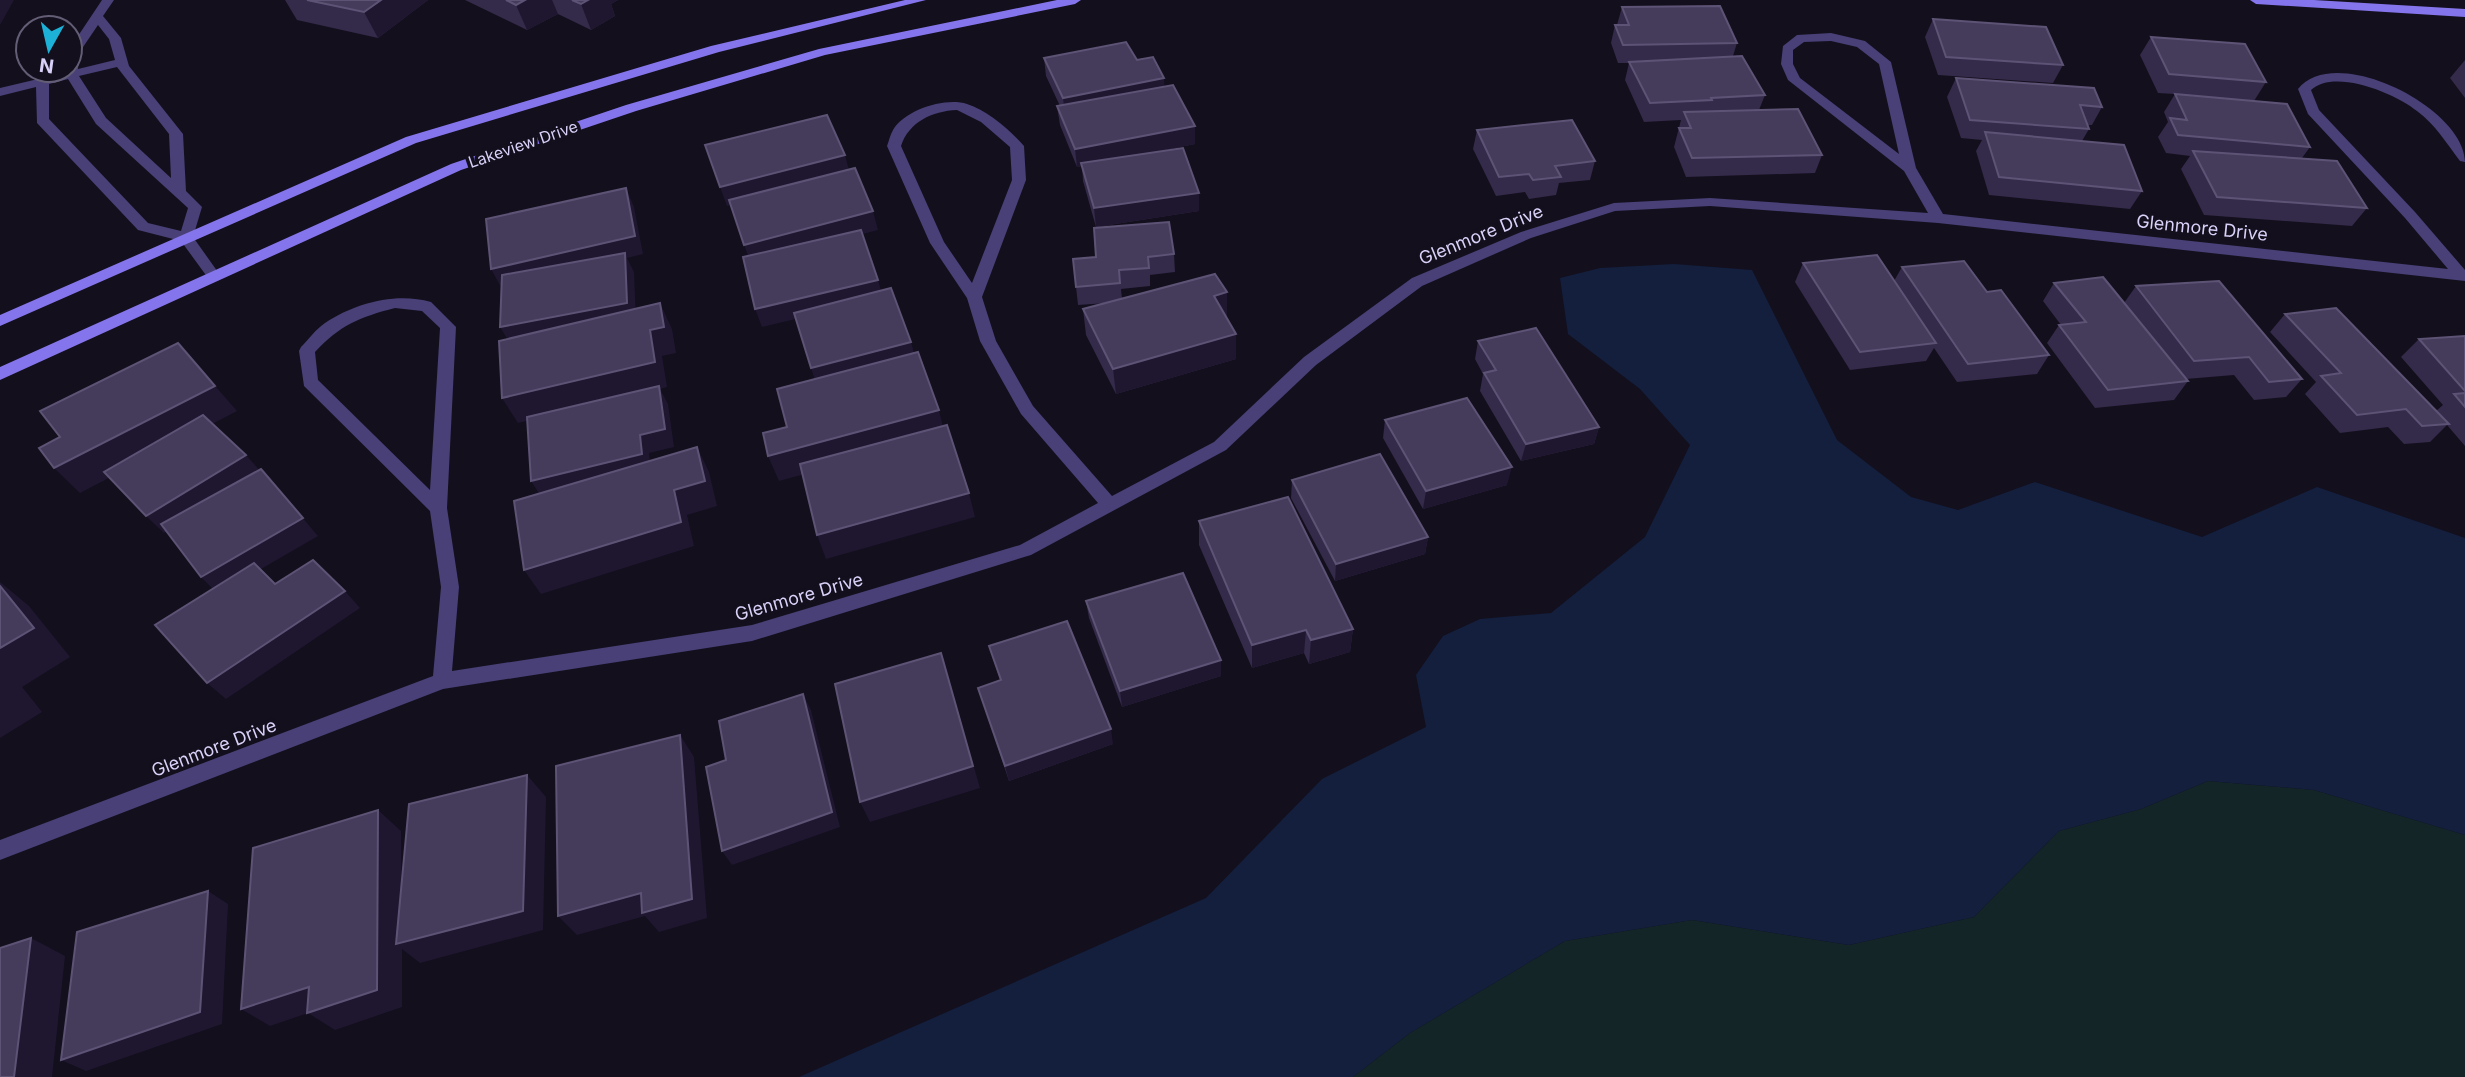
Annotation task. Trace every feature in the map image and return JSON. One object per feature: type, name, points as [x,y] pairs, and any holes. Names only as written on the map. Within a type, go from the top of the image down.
[{"type":"street","points":[[84,31],[108,0]]},
{"type":"street","name":"Lakeview Drive","points":[[0,321],[411,140],[715,49],[920,0]]},
{"type":"street","name":"Lakeview Drive","points":[[0,374],[213,275],[457,167],[631,108],[823,52],[1075,0]]},
{"type":"street","points":[[2256,0],[2465,13]]},
{"type":"street","points":[[93,20],[115,38],[121,62],[138,88],[176,134],[179,190]]},
{"type":"street","points":[[84,35],[93,20]]},
{"type":"street","points":[[1909,168],[1794,80],[1787,64],[1787,49],[1801,38],[1831,37],[1861,44],[1885,62],[1909,168],[1938,218]]},
{"type":"street","points":[[84,71],[121,62]]},
{"type":"street","name":"Glenmore Drive","points":[[2463,275],[2313,111],[2304,89],[2316,78],[2341,77],[2379,86],[2415,103],[2442,129],[2465,158]]},
{"type":"street","points":[[0,92],[24,84]]},
{"type":"street","points":[[46,84],[42,120],[143,228],[186,237],[213,275]]},
{"type":"street","points":[[77,84],[101,121],[195,207],[186,237]]},
{"type":"street","points":[[974,297],[1019,180],[1017,146],[989,120],[960,106],[936,109],[918,116],[899,131],[894,146],[937,243],[974,297],[988,341],[1027,410],[1111,505]]},
{"type":"street","name":"Glenmore Drive","points":[[0,850],[442,681],[752,633],[1025,550],[1220,446],[1310,361],[1417,282],[1526,235],[1614,207],[1710,202],[1938,218],[2463,275]]},
{"type":"street","points":[[438,508],[310,382],[307,351],[328,328],[362,311],[395,303],[426,306],[447,327],[438,508],[450,587],[442,681]]},
{"type":"shaded area","points":[[2208,781],[2314,790],[2465,835],[2465,1077],[1353,1077],[1410,1033],[1565,941],[1692,920],[1849,945],[1974,917],[2059,831],[2141,809]]},
{"type":"water","points":[[1674,264],[1752,270],[1837,440],[1911,497],[1958,510],[2035,482],[2202,537],[2317,487],[2465,538],[2465,835],[2314,790],[2208,781],[2141,809],[2059,831],[1974,917],[1849,945],[1692,920],[1565,941],[1410,1033],[1353,1077],[799,1077],[1206,898],[1322,779],[1426,727],[1416,675],[1443,636],[1480,619],[1551,613],[1645,537],[1690,445],[1640,389],[1568,334],[1560,278],[1600,268]]},
{"type":"building","points":[[307,0],[381,0],[364,12]]},
{"type":"building","points":[[506,0],[525,0],[516,5]]},
{"type":"building","points":[[572,0],[588,0],[581,4]]},
{"type":"building","points":[[1720,6],[1737,43],[1623,45],[1615,25],[1629,25],[1622,7]]},
{"type":"building","points":[[1933,19],[2046,27],[2063,65],[1946,57]]},
{"type":"building","points":[[2151,37],[2245,44],[2266,82],[2169,74]]},
{"type":"building","points":[[1126,42],[1137,60],[1153,57],[1164,78],[1063,98],[1044,58]]},
{"type":"building","points":[[1742,56],[1765,95],[1650,103],[1629,62]]},
{"type":"building","points":[[1956,78],[2094,88],[2102,107],[2080,105],[2089,129],[1970,120]]},
{"type":"building","points":[[1173,85],[1195,126],[1075,149],[1057,106]]},
{"type":"building","points":[[2175,94],[2287,104],[2310,147],[2178,135],[2170,118],[2187,120]]},
{"type":"building","points":[[1798,109],[1822,155],[1692,158],[1679,128],[1691,128],[1684,112]]},
{"type":"building","points":[[827,115],[845,155],[720,187],[705,145]]},
{"type":"building","points":[[1572,120],[1595,161],[1555,166],[1561,177],[1533,180],[1529,174],[1499,177],[1477,130]]},
{"type":"building","points":[[1985,132],[2124,145],[2142,191],[1999,177]]},
{"type":"building","points":[[1183,148],[1199,193],[1094,208],[1081,163]]},
{"type":"building","points":[[2193,151],[2337,161],[2367,208],[2217,197]]},
{"type":"building","points":[[855,168],[873,211],[744,245],[729,200]]},
{"type":"building","points":[[626,188],[635,236],[491,269],[486,219]]},
{"type":"building","points":[[1169,222],[1174,254],[1148,257],[1149,268],[1119,270],[1120,283],[1076,287],[1073,259],[1096,257],[1094,228]]},
{"type":"building","points":[[861,230],[878,280],[755,309],[743,257]]},
{"type":"building","points":[[625,253],[627,303],[500,327],[502,275]]},
{"type":"building","points":[[1877,255],[1936,343],[1860,352],[1803,263]]},
{"type":"building","points":[[1964,261],[1987,292],[2001,290],[2049,355],[1968,364],[1902,267]]},
{"type":"building","points":[[1215,274],[1227,292],[1214,296],[1236,334],[1113,369],[1083,309]]},
{"type":"building","points":[[2103,277],[2188,381],[2108,390],[2059,325],[2086,322],[2054,283]]},
{"type":"building","points":[[2219,281],[2302,379],[2269,382],[2249,357],[2194,361],[2136,286]]},
{"type":"building","points":[[891,288],[911,342],[811,368],[794,313]]},
{"type":"building","points":[[660,303],[664,327],[650,330],[655,362],[502,398],[499,341]]},
{"type":"building","points":[[2336,308],[2449,424],[2422,426],[2406,409],[2357,415],[2321,376],[2341,373],[2285,314]]},
{"type":"building","points":[[1536,328],[1599,427],[1526,444],[1484,373],[1496,370],[1478,341]]},
{"type":"building","points":[[2465,336],[2465,391],[2419,339]]},
{"type":"building","points":[[178,343],[215,386],[54,468],[39,448],[60,437],[40,411]]},
{"type":"building","points":[[918,352],[939,410],[768,456],[763,433],[787,427],[777,389]]},
{"type":"building","points":[[659,386],[665,429],[640,435],[642,454],[531,481],[527,417]]},
{"type":"building","points":[[2465,393],[2465,407],[2454,394]]},
{"type":"building","points":[[1467,398],[1512,467],[1426,491],[1385,420]]},
{"type":"building","points":[[203,415],[246,455],[146,516],[104,472]]},
{"type":"building","points":[[947,425],[969,493],[817,535],[800,464]]},
{"type":"building","points":[[697,447],[705,481],[674,490],[681,522],[524,570],[514,501]]},
{"type":"building","points":[[1380,454],[1428,537],[1336,564],[1292,480]]},
{"type":"building","points":[[261,469],[303,518],[201,577],[161,524]]},
{"type":"building","points":[[1288,497],[1353,629],[1311,640],[1306,630],[1252,645],[1199,521]]},
{"type":"building","points":[[313,560],[345,591],[207,683],[155,625],[254,563],[275,584]]},
{"type":"building","points":[[1183,573],[1221,660],[1120,691],[1086,601]]},
{"type":"building","points":[[0,586],[34,628],[0,648]]},
{"type":"building","points":[[1067,621],[1111,729],[1005,766],[978,688],[1001,680],[989,646]]},
{"type":"building","points":[[941,653],[973,766],[860,802],[835,684]]},
{"type":"building","points":[[803,694],[832,812],[722,851],[706,767],[726,760],[719,721]]},
{"type":"building","points":[[680,735],[692,899],[642,913],[641,893],[558,916],[556,766]]},
{"type":"building","points":[[527,775],[523,911],[396,944],[409,804]]},
{"type":"building","points":[[378,810],[377,990],[307,1013],[309,987],[241,1009],[253,848]]},
{"type":"building","points":[[208,891],[200,1012],[61,1060],[77,932]]},
{"type":"building","points":[[31,938],[14,1077],[0,1077],[0,948]]}]
